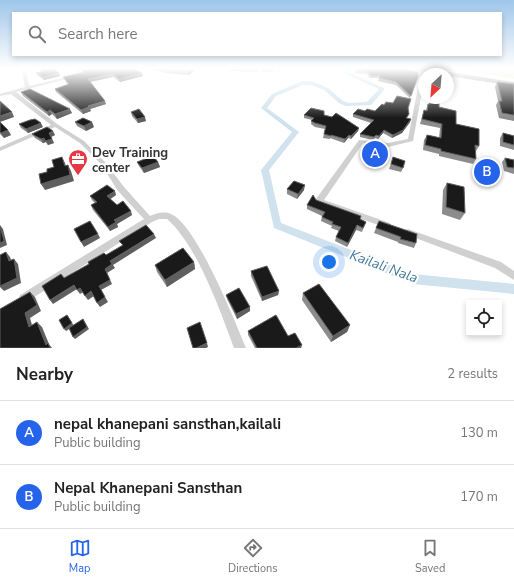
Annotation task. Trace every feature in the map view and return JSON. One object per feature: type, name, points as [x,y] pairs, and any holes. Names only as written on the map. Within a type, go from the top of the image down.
[{"type":"street","points":[[0,96],[37,85]]},
{"type":"street","points":[[12,92],[55,125],[82,142],[103,163],[121,189],[149,220]]},
{"type":"street","points":[[418,101],[411,140],[388,145],[361,141],[319,201],[478,256],[498,265],[514,276]]},
{"type":"street","points":[[0,149],[55,125]]},
{"type":"street","points":[[14,304],[149,220],[158,216],[168,216],[174,220],[187,235],[223,305],[240,348]]},
{"type":"building","points":[[66,85],[93,85],[105,101],[88,106],[89,107],[81,110],[55,89]]},
{"type":"building","points":[[399,85],[415,85],[411,96]]},
{"type":"building","points":[[498,85],[514,85],[514,115],[502,113],[499,101],[502,101]]},
{"type":"building","points":[[30,89],[70,109],[55,114],[50,110],[47,112],[21,92]]},
{"type":"building","points":[[397,96],[411,99],[408,108],[409,114],[406,118],[411,119],[403,130],[393,135],[384,130],[379,136],[376,135],[374,137],[360,134],[374,120],[353,114],[358,109],[375,111],[386,102],[393,103]]},
{"type":"building","points":[[0,101],[12,112],[0,116]]},
{"type":"building","points":[[428,104],[439,104],[439,107],[456,111],[456,124],[479,129],[479,146],[475,145],[476,159],[441,151],[441,149],[425,145],[427,135],[441,138],[442,124],[422,119],[424,110],[427,111]]},
{"type":"building","points":[[311,108],[324,111],[324,115],[332,117],[336,113],[359,128],[351,136],[349,135],[345,139],[324,134],[326,126],[311,121],[314,118],[304,115]]},
{"type":"building","points":[[139,109],[145,117],[137,119],[131,112]]},
{"type":"building","points":[[83,118],[92,122],[84,126],[75,122]]},
{"type":"building","points":[[35,119],[41,123],[26,129],[19,124],[30,120]]},
{"type":"building","points":[[0,122],[8,130],[1,133],[0,132]]},
{"type":"building","points":[[47,127],[53,131],[49,133],[52,139],[45,141],[44,138],[41,139],[32,134]]},
{"type":"building","points":[[503,133],[514,136],[514,145],[503,142]]},
{"type":"building","points":[[153,156],[158,162],[142,168],[137,162]]},
{"type":"building","points":[[62,157],[65,166],[68,165],[70,175],[41,184],[39,174],[47,172],[47,169],[54,167],[52,160]]},
{"type":"building","points":[[393,157],[405,161],[403,168],[391,164]]},
{"type":"building","points":[[505,158],[514,160],[514,168],[507,167]]},
{"type":"building","points":[[294,181],[305,185],[298,194],[287,189]]},
{"type":"building","points":[[447,183],[464,187],[465,213],[446,207]]},
{"type":"building","points":[[107,185],[115,191],[107,196],[117,205],[123,201],[131,211],[114,220],[116,222],[108,227],[91,205],[97,202],[90,196]]},
{"type":"building","points":[[313,195],[316,200],[361,216],[360,219],[366,222],[363,228],[357,225],[348,243],[336,237],[341,227],[332,224],[333,222],[322,217],[325,212],[307,205]]},
{"type":"building","points":[[90,221],[98,234],[81,242],[74,229]]},
{"type":"building","points":[[379,221],[417,234],[416,243],[400,239],[401,237],[376,228]]},
{"type":"building","points":[[146,225],[154,234],[110,261],[112,264],[105,269],[110,280],[99,286],[105,297],[97,303],[91,291],[85,296],[80,288],[77,290],[74,285],[50,300],[42,286],[61,274],[64,278],[89,264],[88,262],[104,253],[106,255],[123,245],[119,241]]},
{"type":"building","points":[[0,226],[4,241],[0,243]]},
{"type":"building","points":[[183,248],[194,262],[165,280],[155,265]]},
{"type":"building","points":[[6,252],[9,261],[14,259],[17,278],[0,286],[0,255]]},
{"type":"building","points":[[267,266],[279,291],[262,297],[251,271]]},
{"type":"building","points":[[319,284],[350,325],[333,336],[303,293]]},
{"type":"building","points":[[239,288],[250,307],[236,314],[226,295]]},
{"type":"building","points":[[30,292],[37,305],[25,313],[29,327],[37,322],[46,345],[48,343],[50,348],[0,348],[0,309]]},
{"type":"building","points":[[67,315],[72,323],[64,329],[59,320]]},
{"type":"building","points":[[276,315],[288,336],[295,333],[302,345],[296,348],[257,348],[248,331]]},
{"type":"building","points":[[83,319],[87,327],[73,337],[69,328]]},
{"type":"building","points":[[200,322],[207,343],[193,348],[187,328]]},
{"type":"waterway","name":"Kailali Nala","points":[[297,85],[274,95],[264,108],[296,132],[265,170],[277,225],[413,279],[514,289]]},
{"type":"waterway","name":"Kailali Nala","points":[[317,85],[326,89],[341,102],[348,105],[369,104],[382,89],[374,85]]},
{"type":"place","name":"nepal khanepani sansthan,kailali","points":[[375,154]]},
{"type":"place","name":"Nepal Khanepani Sansthan","points":[[487,172]]},
{"type":"place","name":"Dev Training center","points":[[78,176]]}]
